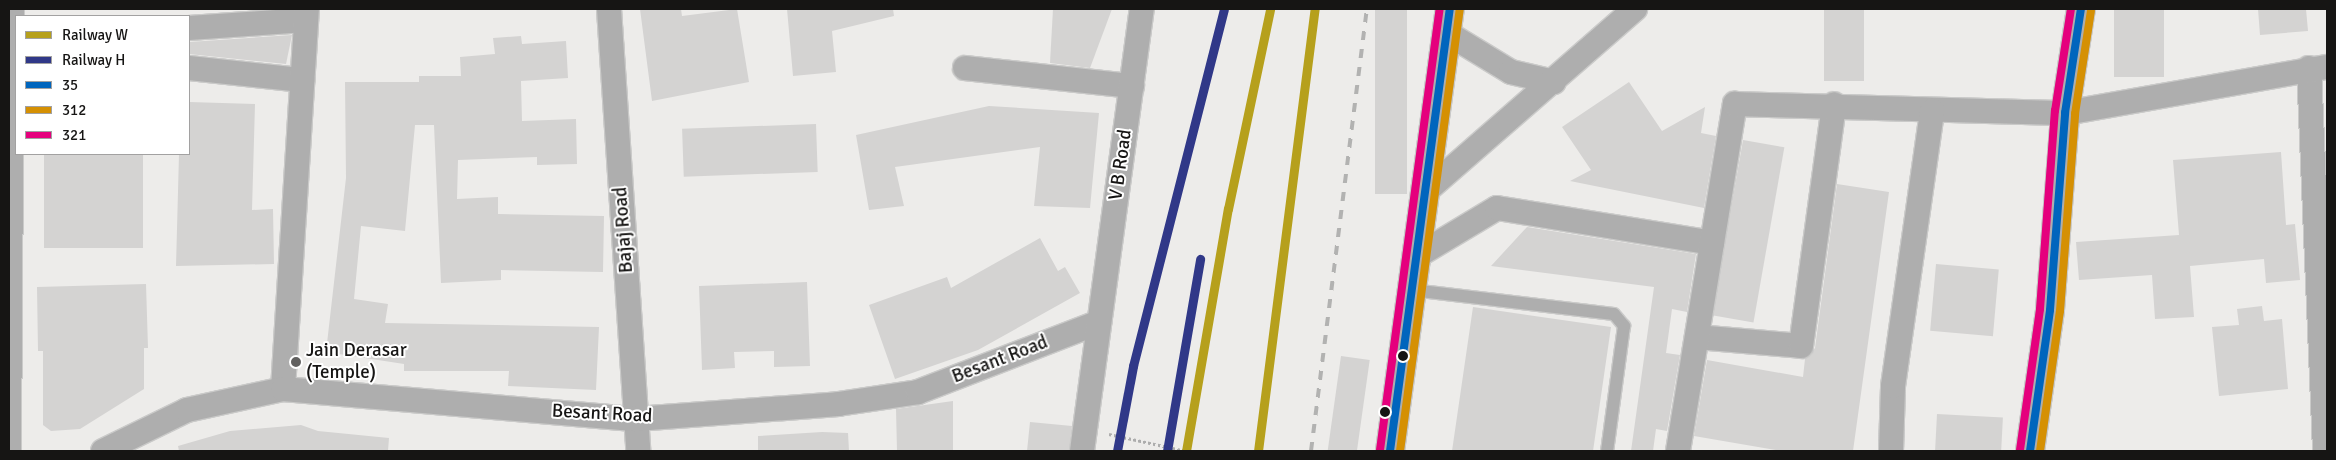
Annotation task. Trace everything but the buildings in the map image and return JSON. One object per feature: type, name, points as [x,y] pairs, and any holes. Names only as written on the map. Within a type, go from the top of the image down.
[{"type":"street","points":[[9,451],[12,9]]},
{"type":"street","name":"Bajaj Road","points":[[609,9],[638,451]]},
{"type":"street","name":"V B Road","points":[[1082,451],[1142,9]]},
{"type":"street","points":[[1425,192],[1554,82],[1635,9]]},
{"type":"street","points":[[2030,451],[2050,310],[2065,113],[2081,9]]},
{"type":"street","points":[[190,28],[304,16],[283,389]]},
{"type":"street","points":[[1448,21],[1512,72],[1554,82]]},
{"type":"street","points":[[1390,451],[1448,21]]},
{"type":"street","points":[[190,68],[299,80]]},
{"type":"street","points":[[965,68],[1132,86]]},
{"type":"street","points":[[1681,451],[1697,337],[1735,104],[1834,104],[1932,111],[2065,113],[2318,68],[2325,451]]},
{"type":"street","points":[[1697,337],[1801,346],[1834,104]]},
{"type":"street","points":[[1891,451],[1894,386],[1932,111]]},
{"type":"street","points":[[1417,256],[1497,208],[1712,243]]},
{"type":"street","name":"Besant Road","points":[[103,451],[188,410],[283,389],[636,419],[838,404],[918,392],[1100,322]]},
{"type":"lane","points":[[1412,290],[1614,314],[1624,326],[1607,451]]},
{"type":"path","points":[[1106,433],[1186,451]]},
{"type":"railway","points":[[1311,451],[1367,9]]},
{"type":"rail line","name":"H","points":[[1117,451],[1133,366],[1224,9]]},
{"type":"rail line","name":"W","points":[[1186,451],[1228,209],[1270,9]]},
{"type":"rail line","name":"W","points":[[1258,451],[1315,9]]},
{"type":"rail line","name":"H","points":[[1167,451],[1200,259]]},
{"type":"transit line","name":"321","points":[[1380,450],[1440,9]]},
{"type":"transit line","name":"35","points":[[1390,451],[1450,9]]},
{"type":"transit line","name":"321","points":[[2020,450],[2040,309],[2055,111],[2071,9]]},
{"type":"transit line","name":"35","points":[[2030,451],[2050,310],[2065,113],[2081,9]]},
{"type":"transit line","name":"312","points":[[1400,451],[1460,10]]},
{"type":"transit line","name":"312","points":[[2040,451],[2060,311],[2075,114],[2091,11]]},
{"type":"place","name":"Jain Derasar (Temple)","points":[[296,362]]}]
